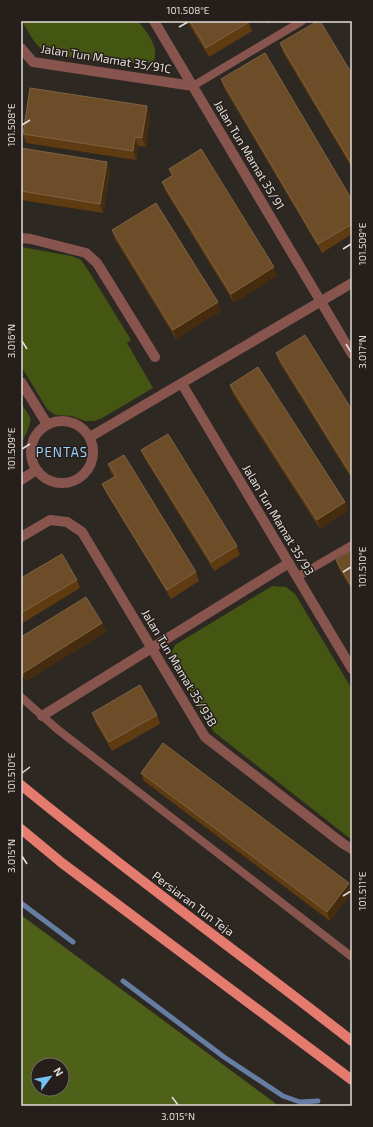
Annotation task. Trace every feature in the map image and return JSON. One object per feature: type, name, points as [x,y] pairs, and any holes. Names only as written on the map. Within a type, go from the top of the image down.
[{"type":"main road","name":"Persiaran Tun Teja","points":[[21,785],[132,874],[275,981],[352,1041]]},
{"type":"main road","points":[[21,829],[62,863],[352,1080]]},
{"type":"street","name":"Jalan Tun Mamat 35/91","points":[[154,21],[352,354]]},
{"type":"street","name":"Jalan Tun Mamat 35/91C","points":[[21,48],[33,62],[193,86]]},
{"type":"street","points":[[21,238],[31,239],[86,253],[97,263],[155,357]]},
{"type":"street","points":[[90,437],[352,283]]},
{"type":"street","points":[[21,382],[47,424]]},
{"type":"street","name":"Jalan Tun Mamat 35/93","points":[[182,384],[352,669]]},
{"type":"street","points":[[60,421],[74,423],[86,431],[90,437],[94,454],[92,462],[89,470],[75,481],[67,484],[58,484],[50,481],[42,477],[32,462],[32,445],[35,437],[47,424],[60,421]]},
{"type":"street","points":[[21,480],[36,470]]},
{"type":"street","name":"Jalan Tun Mamat 35/93B","points":[[21,537],[50,520],[67,522],[82,532],[205,736],[342,843],[352,849]]},
{"type":"street","points":[[42,716],[289,563]]},
{"type":"lane","points":[[193,86],[302,21]]},
{"type":"lane","points":[[297,577],[352,545]]},
{"type":"lane","points":[[21,697],[68,738],[352,957]]},
{"type":"green space","points":[[22,21],[138,21],[154,44],[154,61],[145,64],[51,55],[37,45]]},
{"type":"green space","points":[[21,247],[72,256],[81,260],[131,340],[127,343],[153,388],[102,418],[94,421],[85,421],[72,416],[55,415],[47,409],[21,366]]},
{"type":"green space","points":[[21,403],[30,418],[30,421],[29,428],[21,446]]},
{"type":"green space","points":[[272,586],[286,587],[295,594],[352,689],[352,840],[214,732],[171,660],[171,654],[175,645]]},
{"type":"green space","points":[[21,915],[279,1106],[21,1106]]},
{"type":"building","points":[[190,21],[248,21],[249,22],[206,48]]},
{"type":"building","points":[[320,21],[352,74],[352,165],[280,43]]},
{"type":"building","points":[[265,53],[352,200],[352,224],[318,244],[221,79]]},
{"type":"building","points":[[30,88],[147,106],[142,138],[135,137],[133,151],[23,134]]},
{"type":"building","points":[[21,148],[107,162],[100,204],[21,191]]},
{"type":"building","points":[[201,149],[274,267],[231,294],[162,182],[173,175],[169,169]]},
{"type":"building","points":[[156,203],[218,302],[173,330],[112,230]]},
{"type":"building","points":[[305,335],[352,410],[352,476],[276,353]]},
{"type":"building","points":[[258,367],[345,502],[317,520],[230,385]]},
{"type":"building","points":[[168,434],[237,546],[211,562],[141,450]]},
{"type":"building","points":[[124,455],[196,572],[167,590],[102,484],[116,476],[108,464]]},
{"type":"building","points":[[352,550],[352,587],[336,560]]},
{"type":"building","points":[[62,554],[77,580],[21,613],[21,578]]},
{"type":"building","points":[[86,597],[102,623],[23,673],[21,670],[21,637]]},
{"type":"building","points":[[140,685],[157,715],[109,742],[92,713]]},
{"type":"building","points":[[163,743],[349,883],[327,912],[141,773]]},
{"type":"waterway","points":[[21,903],[73,942]]},
{"type":"waterway","points":[[123,981],[224,1057],[283,1096],[300,1102],[318,1101]]},
{"type":"district","name":"PENTAS","points":[[62,452]]}]
